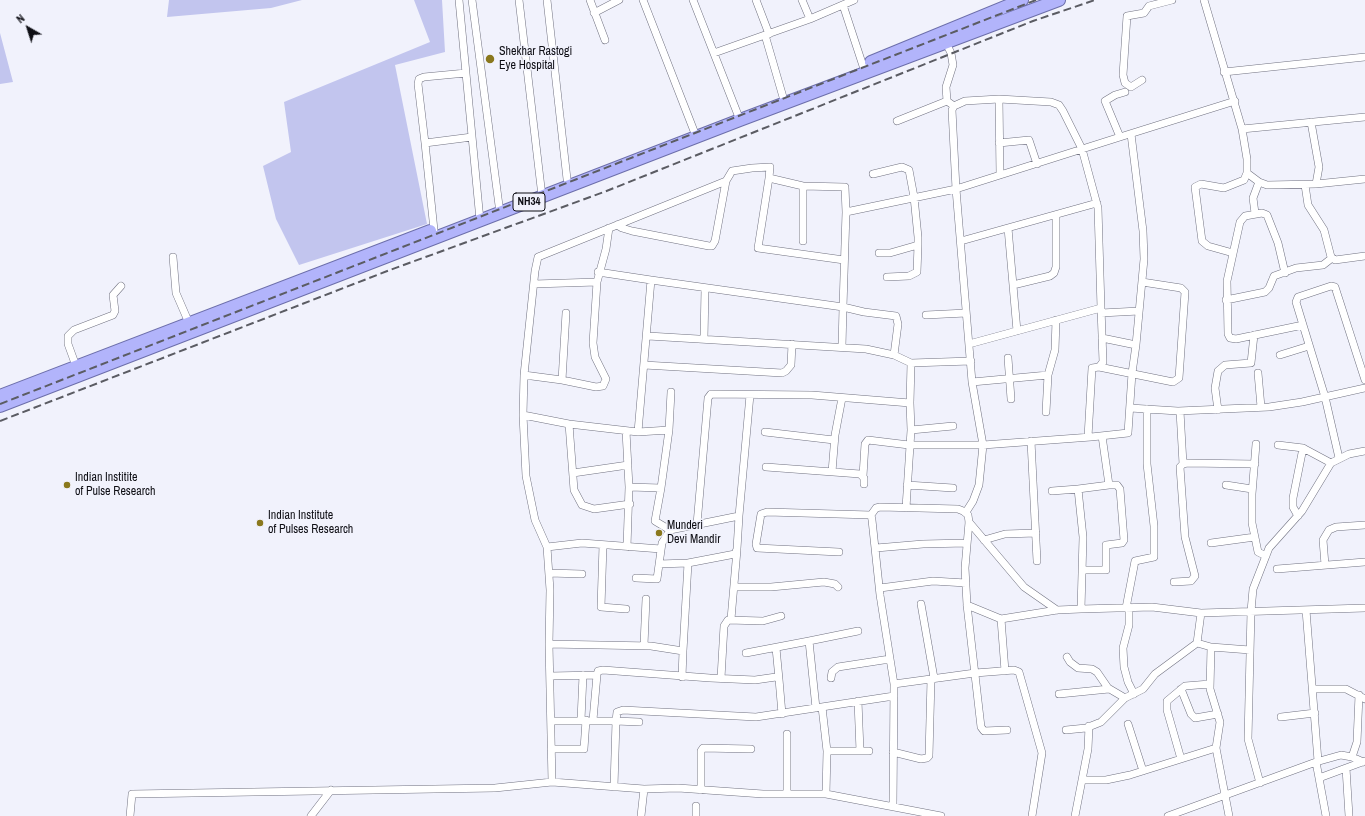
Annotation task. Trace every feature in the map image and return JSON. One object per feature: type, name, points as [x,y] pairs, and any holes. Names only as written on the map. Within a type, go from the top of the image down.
[{"type":"highway","name":"NH34","points":[[542,192],[566,179],[694,131],[739,117],[783,97],[863,66],[1009,2],[1022,0]]},
{"type":"highway","name":"NH34","points":[[0,406],[341,270],[542,192],[739,117],[946,43],[1059,0]]},
{"type":"highway","name":"NH34","points":[[0,396],[189,323],[341,270],[434,230],[480,217]]},
{"type":"street","points":[[459,0],[480,217]]},
{"type":"street","points":[[472,0],[500,209]]},
{"type":"street","points":[[519,0],[542,192]]},
{"type":"street","points":[[548,0],[566,179]]},
{"type":"street","points":[[590,0],[605,40]]},
{"type":"street","points":[[594,13],[619,0]]},
{"type":"street","points":[[643,0],[694,131]]},
{"type":"street","points":[[693,0],[739,117]]},
{"type":"street","points":[[756,0],[767,35],[783,97]]},
{"type":"street","points":[[802,0],[810,19]]},
{"type":"street","points":[[714,53],[810,19],[854,0]]},
{"type":"street","points":[[1142,80],[1131,87],[1126,83],[1123,76],[1127,16],[1144,13],[1149,6],[1172,0]]},
{"type":"street","points":[[1211,0],[1204,0],[1242,129],[1247,173],[1244,180],[1228,187],[1201,184],[1196,187],[1202,241],[1208,246],[1234,254]]},
{"type":"street","points":[[1009,2],[1014,17]]},
{"type":"street","points":[[843,5],[863,66]]},
{"type":"street","points":[[946,43],[951,53],[953,65],[947,79],[947,101]]},
{"type":"street","points":[[1224,72],[1365,57]]},
{"type":"street","points":[[434,230],[418,84],[419,79],[424,76],[466,73]]},
{"type":"street","points":[[1120,137],[1106,101],[1115,94],[1125,92]]},
{"type":"street","points":[[999,99],[1000,175]]},
{"type":"street","points":[[1057,610],[1024,587],[969,522],[966,512],[973,501],[979,485],[983,445],[972,382],[966,313],[962,241],[956,189],[952,110],[954,106],[965,101],[999,99],[1051,102],[1059,105],[1082,149],[1097,203],[1103,362],[1099,367]]},
{"type":"street","points":[[947,101],[954,106]]},
{"type":"street","points":[[897,121],[947,101]]},
{"type":"street","points":[[846,212],[956,189],[1235,101]]},
{"type":"street","points":[[1242,129],[1365,117]]},
{"type":"street","points":[[1311,122],[1320,173],[1316,184]]},
{"type":"street","points":[[864,484],[863,476],[866,440],[909,445],[983,445],[1128,433],[1144,245],[1131,134]]},
{"type":"street","points":[[425,143],[472,138]]},
{"type":"street","points":[[999,143],[1029,140],[1036,164]]},
{"type":"street","points":[[873,174],[902,166],[907,167],[910,172],[914,197],[918,245],[917,272],[909,276],[887,277]]},
{"type":"street","points":[[617,224],[622,228],[632,231],[712,246],[715,241],[726,181],[732,171],[770,167],[758,248],[844,260]]},
{"type":"street","points":[[1247,173],[1259,182],[1267,185],[1316,184],[1365,179]]},
{"type":"street","points":[[769,178],[803,186],[845,187],[846,212],[842,347]]},
{"type":"street","points":[[552,782],[549,573],[547,547],[535,520],[526,476],[523,415],[524,375],[538,257],[726,181]]},
{"type":"street","points":[[1255,213],[1253,198],[1259,182]]},
{"type":"street","points":[[1305,184],[1308,205],[1324,230],[1332,258]]},
{"type":"street","points":[[803,186],[803,241]]},
{"type":"street","points":[[962,241],[1097,203]]},
{"type":"street","points":[[1285,273],[1278,243],[1268,216],[1264,213],[1255,213],[1245,216],[1240,222],[1227,281],[1226,300],[1228,336],[1236,339],[1303,325]]},
{"type":"street","points":[[1013,285],[1050,276],[1054,273],[1056,268],[1056,215]]},
{"type":"street","points":[[524,375],[562,380],[596,387],[605,385],[606,379],[594,352],[598,272],[606,249],[609,228]]},
{"type":"street","points":[[1008,228],[1017,331]]},
{"type":"street","points":[[879,253],[890,252],[918,245]]},
{"type":"street","points":[[1332,258],[1335,260],[1365,256]]},
{"type":"street","points":[[173,257],[176,293],[189,323]]},
{"type":"street","points":[[1226,300],[1265,292],[1269,288],[1272,278],[1296,268],[1323,265],[1332,258]]},
{"type":"street","points":[[598,272],[896,316],[898,324],[894,355]]},
{"type":"street","points":[[638,432],[652,280]]},
{"type":"street","points":[[534,284],[597,282]]},
{"type":"street","points":[[1088,437],[1092,368],[1099,367],[1173,382],[1177,380],[1179,374],[1185,292],[1181,288],[1142,282]]},
{"type":"street","points":[[76,366],[68,344],[70,333],[74,330],[113,315],[115,311],[113,295],[121,286]]},
{"type":"street","points":[[1339,458],[1325,397],[1296,302],[1298,297],[1331,286],[1335,287],[1365,380]]},
{"type":"street","points":[[704,339],[705,289]]},
{"type":"street","points":[[969,344],[1056,320],[1101,310],[1139,311]]},
{"type":"street","points":[[562,380],[566,313]]},
{"type":"street","points":[[926,315],[966,313]]},
{"type":"street","points":[[1046,412],[1048,375],[1055,350],[1056,320]]},
{"type":"street","points":[[648,336],[866,349],[894,355],[911,363],[971,362]]},
{"type":"street","points":[[1218,410],[1215,388],[1218,371],[1222,366],[1251,363],[1254,336]]},
{"type":"street","points":[[1102,338],[1136,345]]},
{"type":"street","points":[[644,365],[782,373],[791,365],[792,344]]},
{"type":"street","points":[[1280,355],[1309,346]]},
{"type":"street","points":[[1008,358],[1011,399]]},
{"type":"street","points":[[906,508],[911,430],[911,363]]},
{"type":"street","points":[[1258,373],[1261,407]]},
{"type":"street","points":[[972,382],[1048,375]]},
{"type":"street","points":[[1130,408],[1180,411],[1261,407],[1325,397],[1365,388]]},
{"type":"street","points":[[670,392],[669,430],[655,521],[670,530],[739,516]]},
{"type":"street","points":[[697,524],[709,396],[716,393],[750,395],[812,395],[910,403]]},
{"type":"street","points":[[721,678],[724,626],[731,619],[750,395]]},
{"type":"street","points":[[832,472],[834,440],[842,398]]},
{"type":"street","points":[[1134,694],[1128,682],[1124,667],[1123,648],[1129,625],[1127,608],[1135,560],[1154,557],[1154,526],[1147,464],[1147,409]]},
{"type":"street","points":[[1174,582],[1190,581],[1195,576],[1186,537],[1179,470],[1182,464],[1180,411]]},
{"type":"street","points":[[523,415],[569,424],[626,431],[638,432],[669,430]]},
{"type":"street","points":[[569,424],[576,494],[582,505],[594,509],[630,504]]},
{"type":"street","points":[[911,430],[953,426]]},
{"type":"street","points":[[626,431],[630,504],[627,547]]},
{"type":"street","points":[[765,432],[834,440]]},
{"type":"street","points":[[1102,436],[1109,485]]},
{"type":"street","points":[[1031,441],[1037,561]]},
{"type":"street","points":[[1256,444],[1251,509],[1258,552],[1266,556]]},
{"type":"street","points":[[1278,445],[1303,448],[1331,463]]},
{"type":"street","points":[[1298,516],[1293,507],[1293,498],[1303,448]]},
{"type":"street","points":[[1260,783],[1248,740],[1250,611],[1253,589],[1269,548],[1298,516],[1331,463],[1349,454],[1365,451]]},
{"type":"street","points":[[1182,464],[1255,464]]},
{"type":"street","points":[[573,473],[628,465]]},
{"type":"street","points":[[766,467],[863,476]]},
{"type":"street","points":[[907,485],[953,488]]},
{"type":"street","points":[[1052,491],[1109,485],[1117,485],[1120,489],[1124,540],[1122,542],[1106,545],[1106,570],[1082,570]]},
{"type":"street","points":[[1226,485],[1252,489]]},
{"type":"street","points":[[629,487],[661,488]]},
{"type":"street","points":[[1078,489],[1083,525],[1081,609]]},
{"type":"street","points":[[893,806],[894,684],[871,515],[878,507],[958,509],[966,512]]},
{"type":"street","points":[[840,552],[757,548],[756,544],[761,514],[767,512],[871,515]]},
{"type":"street","points":[[969,522],[966,543],[967,605],[981,729],[984,732],[1007,730]]},
{"type":"street","points":[[1324,565],[1323,540],[1330,530],[1336,527],[1365,525]]},
{"type":"street","points":[[636,578],[657,579],[661,549],[664,539],[670,530]]},
{"type":"street","points":[[984,540],[1005,534],[1036,533]]},
{"type":"street","points":[[1211,543],[1255,537]]},
{"type":"street","points":[[876,548],[923,544],[966,543]]},
{"type":"street","points":[[547,547],[582,544],[661,549]]},
{"type":"street","points":[[603,545],[601,607],[626,609]]},
{"type":"street","points":[[659,564],[688,563],[731,556],[735,554],[737,549]]},
{"type":"street","points":[[1277,568],[1365,562]]},
{"type":"street","points":[[682,677],[688,563]]},
{"type":"street","points":[[549,573],[582,574]]},
{"type":"street","points":[[880,588],[934,581],[966,583]]},
{"type":"street","points":[[734,587],[771,587],[824,582],[835,584],[838,587]]},
{"type":"street","points":[[644,646],[646,599]]},
{"type":"street","points":[[893,752],[921,758],[927,758],[929,756],[932,679],[921,604]]},
{"type":"street","points":[[967,605],[1001,619],[1057,610],[1081,609],[1152,607],[1200,613],[1365,608]]},
{"type":"street","points":[[1306,610],[1314,689],[1317,762],[1326,816]]},
{"type":"street","points":[[1066,730],[1090,726],[1105,718],[1124,698],[1134,694],[1146,686],[1156,674],[1197,643],[1200,613]]},
{"type":"street","points":[[731,619],[756,621],[781,616]]},
{"type":"street","points":[[1001,619],[1005,671]]},
{"type":"street","points":[[746,652],[776,648],[858,631]]},
{"type":"street","points":[[809,641],[827,751],[826,794]]},
{"type":"street","points":[[1197,643],[1211,648],[1250,650]]},
{"type":"street","points":[[549,644],[644,646],[683,651]]},
{"type":"street","points":[[776,648],[782,714]]},
{"type":"street","points":[[1211,648],[1210,684],[1220,722],[1216,748],[1229,816]]},
{"type":"street","points":[[1067,657],[1070,662],[1078,668],[1092,669],[1097,672],[1109,689],[1124,698]]},
{"type":"street","points":[[831,678],[832,672],[838,667],[890,659]]},
{"type":"street","points":[[551,749],[584,749],[587,720],[598,671],[603,670],[682,677],[779,679]]},
{"type":"street","points":[[894,684],[975,673],[1017,670],[1021,676],[1042,753],[1032,816]]},
{"type":"street","points":[[550,676],[597,676]]},
{"type":"street","points":[[583,676],[587,720]]},
{"type":"street","points":[[1181,759],[1166,706],[1167,701],[1181,689],[1189,685],[1210,684]]},
{"type":"street","points":[[1060,694],[1109,689]]},
{"type":"street","points":[[1181,689],[1191,714],[1195,718],[1218,714]]},
{"type":"street","points":[[1314,689],[1346,689],[1362,697],[1357,742],[1352,757]]},
{"type":"street","points":[[614,787],[617,712],[623,710],[749,718],[894,696]]},
{"type":"street","points":[[858,701],[860,751]]},
{"type":"street","points":[[1281,717],[1315,713]]},
{"type":"street","points":[[551,721],[587,720],[639,722]]},
{"type":"street","points":[[1128,724],[1143,771]]},
{"type":"street","points":[[1075,816],[1088,749],[1090,726]]},
{"type":"street","points":[[786,794],[787,734]]},
{"type":"street","points":[[701,790],[701,751],[703,748],[750,749]]},
{"type":"street","points":[[1082,780],[1106,780],[1143,771],[1216,748]]},
{"type":"street","points":[[827,751],[869,751]]},
{"type":"street","points":[[1168,816],[1335,755],[1352,757],[1364,762]]},
{"type":"street","points":[[1319,778],[1364,762]]},
{"type":"street","points":[[1346,768],[1349,816]]},
{"type":"street","points":[[127,816],[130,816],[132,794],[495,788],[552,782],[644,789],[678,788],[786,794],[826,794],[941,816]]},
{"type":"street","points":[[641,816],[644,789]]},
{"type":"street","points":[[311,816],[331,790]]},
{"type":"street","points":[[696,806],[696,816]]},
{"type":"shaded area","points":[[169,0],[302,0],[271,8],[167,17]]},
{"type":"shaded area","points":[[414,0],[442,0],[445,52],[395,65],[427,224],[299,265],[276,219],[263,166],[291,152],[284,102],[430,42]]},
{"type":"shaded area","points":[[0,33],[13,82],[0,84]]},
{"type":"railway","points":[[0,404],[1036,0]]},
{"type":"railway","points":[[0,421],[390,270],[604,192],[1033,21],[1095,0]]},
{"type":"place","name":"Shekhar Rastogi Eye Hospital","points":[[490,59]]},
{"type":"place","name":"Indian Institite of Pulse Research","points":[[67,485]]},
{"type":"place","name":"Indian Institute of Pulses Research","points":[[260,523]]},
{"type":"place","name":"Munderi Devi Mandir","points":[[659,533]]}]
